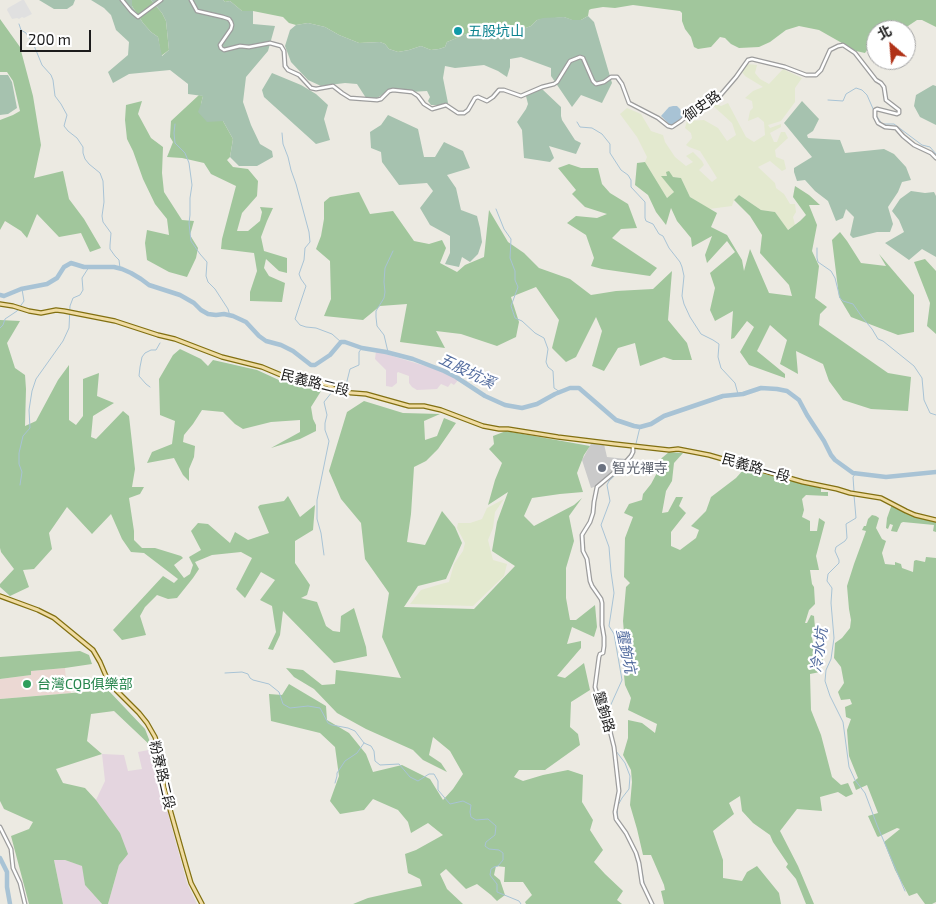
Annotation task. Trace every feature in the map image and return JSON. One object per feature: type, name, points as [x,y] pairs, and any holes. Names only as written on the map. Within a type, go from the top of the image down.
[{"type":"main road","name":"民義路二段","points":[[0,304],[40,313],[56,310],[69,312],[115,322],[176,339],[222,357],[262,367],[281,375],[299,377],[331,386],[346,393],[366,394],[409,406],[424,406],[441,410],[483,426],[659,449]]},
{"type":"main road","name":"民義路一段","points":[[659,449],[678,449],[709,455],[803,482],[854,494],[881,498],[915,515],[936,520]]},
{"type":"main road","name":"粉寮路二段","points":[[0,596],[54,618],[93,650],[111,685],[139,713],[147,724],[157,743],[164,788],[186,866],[202,904]]},
{"type":"street","points":[[122,0],[138,16],[161,0]]},
{"type":"street","name":"御史路","points":[[191,0],[197,11],[223,17],[231,22],[231,29],[220,45],[221,48],[224,50],[240,46],[249,47],[270,43],[281,46],[284,51],[285,66],[288,70],[299,75],[311,88],[333,86],[350,98],[377,100],[393,90],[412,92],[432,109],[446,105],[458,113],[464,113],[468,110],[475,98],[478,97],[487,101],[499,90],[520,96],[554,84],[570,61],[580,57],[583,58],[596,84],[604,82],[611,77],[617,77],[622,84],[629,103],[652,114],[670,127],[681,121],[694,109],[708,105],[718,98],[748,60],[752,59],[785,67],[806,75],[816,75],[821,70],[830,50],[843,46],[854,53],[876,80],[881,83],[884,87],[886,100],[899,110],[896,114],[877,109],[875,111],[876,121],[885,128],[896,128],[914,145],[931,153],[936,158]]},
{"type":"street","name":"壟鉤路","points":[[635,447],[631,456],[623,465],[597,487],[593,513],[582,535],[583,551],[590,581],[602,603],[603,653],[599,657],[595,687],[605,711],[614,747],[619,791],[615,812],[616,819],[626,833],[636,853],[642,883],[652,904]]},
{"type":"street","points":[[0,827],[10,849],[13,868],[20,883],[25,904]]},
{"type":"shaded area","points":[[24,0],[32,14],[24,18],[12,19],[7,10],[8,8]]},
{"type":"shaded area","points":[[376,351],[445,372],[459,379],[454,385],[451,383],[448,387],[441,384],[437,389],[417,390],[409,383],[409,376],[398,372],[397,383],[392,387],[386,386],[386,370],[375,359]]},
{"type":"shaded area","name":"智光禪寺","points":[[592,442],[604,444],[607,457],[627,459],[611,475],[597,486],[591,488],[582,460]]},
{"type":"shaded area","points":[[65,668],[66,681],[70,681],[71,693],[0,699],[0,679],[31,675],[31,671]]},
{"type":"shaded area","points":[[47,678],[65,678],[65,691],[41,692],[40,684]]},
{"type":"shaded area","points":[[154,749],[170,821],[187,883],[197,904],[108,904],[119,865],[120,833],[96,800],[105,781],[102,754],[124,755],[128,771],[142,769],[138,752]]},
{"type":"shaded area","points":[[54,860],[65,860],[83,866],[85,885],[102,904],[63,904]]},
{"type":"green space","points":[[39,0],[75,0],[73,5],[67,9],[54,9]]},
{"type":"green space","points":[[91,0],[132,0],[132,6],[143,23],[158,37],[162,56],[169,50],[166,21],[151,0],[230,1],[242,11],[253,11],[253,24],[275,26],[268,51],[246,77],[243,102],[260,144],[272,151],[273,157],[257,166],[239,166],[230,157],[233,139],[223,121],[207,122],[198,112],[203,96],[188,94],[188,84],[170,70],[129,74],[113,83],[108,72],[128,55],[129,42],[116,30],[111,15]]},
{"type":"green space","points":[[132,0],[151,0],[162,13],[166,21],[169,50],[161,56],[158,37],[143,23],[132,6]]},
{"type":"green space","points":[[223,0],[936,0],[936,27],[922,20],[866,20],[865,53],[856,51],[819,30],[799,26],[786,30],[770,42],[759,47],[739,48],[725,38],[720,37],[711,47],[698,49],[694,47],[691,37],[685,29],[680,11],[633,5],[591,9],[588,16],[581,20],[572,20],[564,17],[537,20],[531,26],[514,31],[493,23],[447,42],[445,47],[439,49],[431,50],[421,46],[398,52],[389,49],[380,42],[359,43],[325,27],[308,23],[296,25],[289,23],[283,17],[253,11],[242,11],[230,1],[225,2]]},
{"type":"green space","points":[[588,16],[594,22],[612,83],[602,103],[581,95],[572,107],[551,76],[551,68],[521,57],[510,59],[507,77],[484,65],[455,68],[445,66],[443,78],[448,103],[431,105],[428,101],[430,97],[427,91],[390,90],[377,98],[366,98],[357,84],[345,83],[321,86],[308,80],[291,62],[285,46],[290,30],[296,25],[308,23],[325,27],[359,43],[380,42],[389,49],[398,52],[421,46],[431,50],[445,47],[447,42],[471,32],[478,24],[493,23],[514,31],[531,26],[537,20],[543,18],[564,17],[581,20]]},
{"type":"green space","points":[[0,19],[20,47],[33,96],[41,145],[34,178],[63,171],[69,199],[84,219],[101,248],[90,252],[81,233],[59,237],[37,214],[27,238],[21,231],[5,221],[0,230],[0,120],[20,111],[13,81],[7,72],[0,72]]},
{"type":"green space","points":[[747,64],[757,65],[755,73],[760,79],[769,84],[783,69],[802,78],[795,88],[795,102],[781,121],[768,125],[770,128],[781,124],[781,127],[770,133],[774,142],[777,142],[781,132],[785,132],[788,138],[775,150],[776,157],[784,160],[786,169],[782,171],[770,161],[758,167],[775,183],[776,188],[784,194],[790,204],[795,204],[796,212],[793,217],[795,225],[787,230],[775,212],[761,210],[739,195],[734,200],[732,206],[709,209],[690,197],[681,178],[662,176],[674,192],[667,198],[645,162],[647,157],[637,137],[620,114],[627,108],[641,114],[651,131],[663,135],[665,142],[675,157],[686,166],[693,162],[686,156],[693,152],[704,165],[699,170],[712,182],[717,178],[700,151],[686,145],[692,138],[691,133],[685,128],[687,121],[704,120],[718,128],[727,141],[736,135],[732,123],[711,104],[714,103],[721,106],[728,103],[746,137],[754,142],[765,135],[764,122],[758,117],[748,121],[750,111],[753,108],[752,101],[745,98],[753,91],[763,87],[745,76],[742,72]]},
{"type":"green space","points":[[272,73],[301,85],[316,94],[328,105],[324,119],[330,140],[316,144],[264,97],[262,90]]},
{"type":"green space","points":[[0,75],[8,75],[12,82],[17,108],[8,114],[0,115]]},
{"type":"green space","points":[[933,85],[936,86],[936,125],[920,117],[914,106],[916,95]]},
{"type":"green space","points":[[542,89],[561,107],[562,120],[575,140],[581,143],[576,154],[549,146],[554,158],[550,162],[524,158],[522,130],[517,122],[528,104],[526,96]]},
{"type":"green space","points":[[199,95],[203,96],[201,104],[223,121],[233,139],[230,157],[227,160],[233,167],[248,169],[258,181],[257,196],[242,213],[237,231],[248,231],[260,221],[262,212],[260,207],[273,208],[261,237],[264,251],[287,258],[287,273],[279,271],[266,259],[264,268],[269,276],[285,283],[282,302],[250,301],[250,292],[257,271],[254,253],[221,249],[236,186],[211,174],[204,163],[167,157],[173,142],[170,137],[171,121]]},
{"type":"green space","points":[[142,101],[138,114],[151,138],[163,147],[162,173],[164,192],[182,220],[194,221],[190,235],[198,248],[196,258],[187,277],[169,272],[147,260],[145,243],[147,230],[169,235],[167,219],[155,204],[127,139],[126,105]]},
{"type":"green space","points":[[802,101],[819,119],[813,131],[807,135],[808,138],[840,140],[845,153],[884,149],[894,154],[906,167],[911,180],[902,182],[888,207],[893,224],[890,232],[877,232],[853,238],[850,235],[854,217],[846,209],[843,218],[836,221],[828,201],[805,180],[797,181],[794,168],[812,157],[784,123]]},
{"type":"green space","points":[[388,115],[418,129],[424,157],[435,157],[444,142],[463,151],[470,168],[447,175],[456,188],[461,210],[477,216],[482,242],[478,254],[470,262],[462,257],[459,267],[445,264],[450,253],[450,236],[430,225],[420,208],[433,191],[427,183],[399,185],[382,162],[381,152],[371,148],[370,132],[381,125]]},
{"type":"green space","points":[[645,162],[667,198],[674,192],[661,176],[667,176],[666,172],[669,171],[673,177],[681,178],[690,197],[717,213],[711,227],[727,235],[742,260],[744,271],[750,249],[769,293],[792,296],[789,285],[760,253],[762,235],[750,216],[734,200],[739,195],[761,210],[775,212],[788,230],[806,215],[793,197],[795,186],[820,205],[809,205],[817,225],[812,251],[819,266],[815,298],[827,307],[820,314],[819,325],[888,373],[911,377],[908,411],[871,409],[843,400],[829,381],[823,364],[796,351],[798,374],[780,364],[787,340],[770,325],[757,351],[785,374],[785,378],[749,365],[740,352],[754,327],[747,321],[734,338],[731,339],[733,311],[715,321],[710,310],[715,288],[710,273],[735,252],[727,241],[707,263],[705,255],[712,236],[692,247],[691,238],[677,221],[671,208],[666,225],[656,212],[648,195],[635,185],[637,163]]},
{"type":"green space","points":[[569,164],[581,168],[598,168],[602,184],[610,193],[628,204],[637,228],[621,229],[612,238],[657,268],[650,276],[591,266],[594,258],[586,235],[567,223],[576,216],[597,218],[607,214],[585,207],[572,194],[576,190],[558,168]]},
{"type":"green space","points":[[911,191],[934,192],[936,196],[936,257],[922,249],[909,260],[885,243],[904,232],[899,220],[892,211],[900,199]]},
{"type":"green space","points":[[359,192],[370,214],[393,211],[414,241],[429,244],[442,240],[446,248],[440,263],[457,272],[465,265],[484,257],[489,210],[508,242],[524,253],[539,268],[570,279],[591,295],[616,291],[653,289],[672,271],[668,320],[687,343],[692,360],[673,360],[664,357],[640,366],[635,343],[618,348],[604,371],[592,366],[602,331],[596,317],[576,357],[566,362],[552,348],[559,320],[536,287],[511,297],[519,322],[516,337],[497,346],[461,334],[436,331],[445,348],[400,342],[407,304],[380,306],[363,320],[324,316],[331,299],[330,261],[316,249],[324,219],[324,202],[330,197]]},
{"type":"green space","points":[[840,232],[861,263],[886,266],[879,254],[914,295],[914,332],[898,335],[851,317],[839,297],[832,240]]},
{"type":"green space","points":[[925,259],[936,271],[936,334],[927,326],[930,303],[914,262]]},
{"type":"green space","points":[[0,320],[20,321],[7,343],[15,368],[25,375],[25,426],[36,421],[58,380],[69,365],[69,420],[76,425],[83,416],[83,379],[99,373],[97,396],[114,403],[93,416],[91,437],[96,439],[123,411],[129,416],[135,469],[132,487],[144,487],[140,494],[129,498],[134,540],[142,548],[155,548],[181,556],[183,558],[174,565],[184,578],[190,574],[193,565],[189,557],[201,550],[191,531],[198,523],[208,524],[230,543],[235,532],[248,540],[269,533],[258,507],[260,505],[284,501],[288,496],[300,517],[315,505],[313,530],[295,541],[295,563],[310,585],[307,595],[301,598],[317,602],[326,626],[333,631],[340,632],[341,616],[354,608],[367,656],[334,663],[283,611],[280,635],[273,650],[268,649],[276,632],[272,606],[260,600],[275,580],[261,572],[245,598],[236,589],[252,558],[241,552],[212,555],[195,562],[199,569],[177,598],[168,599],[157,595],[145,607],[140,616],[146,635],[122,640],[113,630],[163,576],[174,583],[178,579],[144,553],[131,552],[122,539],[111,514],[92,534],[67,507],[49,533],[52,549],[34,569],[23,570],[29,587],[10,596],[0,587],[0,584],[14,569],[0,548]]},
{"type":"green space","points":[[180,349],[201,359],[208,366],[213,360],[257,370],[281,381],[323,388],[311,407],[316,431],[300,439],[271,448],[300,432],[300,420],[271,422],[243,429],[223,412],[202,410],[184,435],[183,442],[195,446],[194,457],[189,469],[189,481],[183,475],[174,458],[147,463],[152,452],[172,444],[175,421],[160,415],[159,379],[173,355]]},
{"type":"green space","points":[[364,401],[403,413],[440,414],[424,421],[425,440],[437,436],[444,418],[456,423],[438,449],[426,461],[414,467],[407,542],[425,545],[442,511],[455,527],[462,543],[446,579],[418,586],[404,607],[474,609],[515,566],[492,551],[497,522],[508,492],[488,505],[502,463],[489,449],[494,444],[493,436],[506,431],[590,446],[584,455],[577,473],[583,492],[532,498],[524,516],[534,526],[574,505],[582,498],[569,516],[574,541],[566,568],[566,598],[570,620],[576,620],[595,605],[597,627],[594,637],[572,627],[567,644],[581,641],[581,648],[557,676],[565,678],[584,663],[590,690],[571,702],[570,727],[578,734],[580,745],[545,770],[519,770],[514,777],[523,781],[568,770],[583,775],[582,802],[593,820],[590,830],[603,850],[594,862],[623,891],[617,900],[622,904],[526,904],[525,902],[532,895],[523,882],[504,882],[505,867],[496,866],[494,875],[500,880],[505,895],[497,901],[477,884],[466,889],[446,869],[440,874],[447,889],[463,904],[353,904],[368,898],[422,886],[420,879],[408,873],[405,854],[443,835],[428,823],[411,833],[408,822],[398,810],[373,799],[364,810],[340,814],[330,801],[339,776],[335,747],[320,733],[271,721],[269,694],[282,695],[289,684],[326,706],[327,720],[349,733],[366,754],[373,772],[402,765],[430,779],[443,800],[463,774],[450,751],[433,737],[429,755],[441,763],[447,772],[423,760],[413,750],[366,729],[337,713],[314,689],[294,677],[286,668],[303,670],[322,685],[335,684],[336,670],[401,678],[382,637],[389,593],[365,559],[361,523],[341,499],[329,471],[347,412]]},
{"type":"green space","points":[[669,452],[683,453],[674,463],[672,481],[666,491],[662,513],[668,512],[676,497],[683,497],[679,506],[686,513],[671,532],[671,546],[680,550],[696,538],[699,530],[691,526],[706,511],[711,497],[736,478],[744,469],[821,488],[821,492],[828,492],[828,496],[806,495],[802,499],[804,510],[802,517],[810,521],[810,531],[817,531],[819,518],[825,522],[816,556],[819,570],[810,570],[815,604],[809,610],[805,623],[807,623],[811,615],[814,616],[815,628],[825,632],[822,636],[812,638],[815,652],[824,655],[820,672],[810,674],[811,710],[821,735],[832,777],[841,785],[848,783],[853,794],[846,797],[838,792],[820,797],[822,811],[797,809],[780,831],[798,866],[814,904],[806,904],[796,879],[786,867],[788,864],[770,835],[753,823],[742,811],[740,796],[729,803],[734,814],[713,831],[723,860],[723,878],[742,881],[747,872],[757,866],[779,893],[781,904],[664,904],[661,891],[665,890],[664,885],[651,855],[643,855],[630,805],[631,770],[623,755],[628,738],[628,720],[642,723],[655,733],[657,724],[628,710],[631,698],[625,685],[622,656],[625,644],[623,621],[626,587],[630,583],[624,577],[625,538],[633,517],[624,513],[629,504],[642,500],[643,494],[658,471],[657,462]]},
{"type":"green space","points":[[504,499],[495,512],[493,528],[488,540],[493,560],[507,564],[504,576],[473,606],[410,604],[421,590],[449,582],[454,564],[463,551],[465,543],[457,528],[458,523],[470,523],[482,519],[487,508]]},
{"type":"green space","points":[[892,504],[905,513],[936,521],[936,532],[933,531],[934,525],[903,522],[897,532],[891,531],[893,525],[890,524],[888,529],[886,528]]},
{"type":"green space","points":[[872,515],[879,518],[876,528],[882,539],[886,541],[882,553],[885,564],[895,565],[895,562],[901,564],[902,568],[913,572],[914,561],[925,562],[926,557],[936,558],[936,902],[932,904],[925,904],[917,893],[909,896],[895,870],[884,842],[900,829],[897,828],[878,837],[868,816],[878,813],[867,785],[856,790],[853,782],[858,778],[849,756],[847,730],[851,719],[846,717],[845,707],[852,704],[850,699],[841,700],[838,692],[844,683],[841,667],[834,658],[835,643],[850,628],[851,620],[847,586],[866,531],[862,530]]},
{"type":"green space","points":[[80,651],[89,655],[92,664],[31,671],[31,675],[0,679],[0,657]]},
{"type":"green space","points":[[108,690],[145,729],[152,747],[114,711],[91,714],[87,741],[102,754],[56,769],[63,783],[85,788],[96,800],[120,833],[128,854],[119,865],[108,904],[102,904],[85,885],[82,866],[65,860],[54,860],[63,904],[29,904],[11,836],[29,829],[33,822],[4,809],[0,801],[0,699]]},
{"type":"water","points":[[677,106],[680,109],[683,117],[673,125],[670,125],[661,116],[669,107]]},
{"type":"waterway","points":[[19,24],[21,30],[26,33],[33,43],[42,65],[51,75],[55,96],[67,115],[64,126],[77,138],[83,147],[85,159],[100,173],[103,181],[103,222],[111,233],[110,249],[119,260],[120,268]]},
{"type":"waterway","points":[[828,100],[843,101],[846,94],[856,88],[862,90],[867,95],[874,111]]},
{"type":"waterway","points":[[876,115],[882,124],[894,124],[922,145],[930,147],[936,154]]},
{"type":"waterway","points":[[577,122],[580,127],[592,128],[602,134],[610,144],[610,153],[621,170],[631,180],[631,187],[645,202],[646,221],[653,224],[659,234],[663,236],[682,267],[684,276],[682,296],[690,317],[701,334],[719,344],[718,357],[721,368],[735,383],[738,394]]},
{"type":"waterway","points":[[175,124],[175,143],[185,153],[189,163],[192,185],[189,223],[191,241],[207,262],[206,276],[208,282],[228,309],[230,316]]},
{"type":"waterway","points":[[282,133],[283,144],[296,184],[310,242],[305,248],[304,260],[299,274],[306,286],[295,319],[300,325],[332,334],[341,342]]},
{"type":"waterway","points":[[496,209],[504,229],[511,239],[510,258],[518,287],[511,306],[515,318],[522,321],[535,333],[544,338],[548,349],[546,362],[553,371],[554,388],[560,392]]},
{"type":"waterway","points":[[817,248],[818,262],[831,271],[835,278],[840,298],[853,304],[878,339],[914,366],[922,378],[924,400],[930,413],[936,415]]},
{"type":"waterway","points":[[388,352],[384,335],[377,326],[376,311],[384,298],[385,268],[393,251]]},
{"type":"waterway","name":"五股坑溪","points":[[0,295],[4,296],[21,289],[47,284],[57,278],[64,267],[71,263],[84,267],[114,267],[131,273],[149,285],[180,295],[208,314],[224,314],[246,322],[266,341],[293,351],[311,365],[315,365],[330,355],[341,342],[345,342],[362,348],[413,359],[444,371],[485,396],[505,405],[522,408],[537,404],[570,388],[579,388],[616,420],[640,427],[651,424],[664,416],[723,396],[743,394],[761,388],[777,389],[787,391],[799,400],[831,455],[853,473],[886,477],[936,472]]},
{"type":"waterway","points":[[20,485],[22,472],[19,464],[19,453],[23,436],[30,428],[29,410],[32,391],[36,379],[63,341],[69,328],[70,306],[73,298],[80,295],[83,290],[82,278],[89,267]]},
{"type":"waterway","points":[[0,328],[5,319],[17,311],[24,301],[22,289]]},
{"type":"waterway","points":[[150,387],[139,376],[142,357],[145,353],[156,350],[160,343]]},
{"type":"waterway","points":[[339,390],[345,389],[350,369],[359,365],[359,352],[362,348]]},
{"type":"waterway","points":[[324,555],[317,519],[317,500],[329,441],[325,430],[327,415],[324,402],[335,391]]},
{"type":"waterway","name":"壟鉤坑","points":[[618,820],[617,807],[629,789],[630,776],[625,763],[616,751],[608,716],[608,711],[622,680],[614,634],[609,626],[614,593],[609,547],[601,525],[610,501],[607,485],[630,461],[640,427]]},
{"type":"waterway","name":"冷水坑","points":[[854,491],[853,477],[856,473]]},
{"type":"waterway","name":"冷水坑","points":[[854,495],[856,518],[846,524],[847,538],[836,547],[835,551],[839,563],[828,574],[827,581],[832,588],[831,603],[834,638],[825,681],[843,722],[849,767],[855,780],[865,793],[905,891]]},
{"type":"waterway","points":[[225,673],[242,672],[248,674],[253,680],[269,684],[279,692],[283,704],[290,708],[308,706],[320,708],[328,723],[355,731],[364,743],[371,746],[374,751],[375,761],[380,765],[399,764],[410,777],[418,781],[429,774],[434,774],[438,781],[438,790],[450,804],[463,801],[471,805],[471,817],[476,820],[488,819],[496,826],[495,835],[486,842],[485,846],[503,853],[503,860],[498,866],[491,869],[490,875],[497,884],[497,892],[519,901],[521,904]]},
{"type":"waterway","points":[[335,783],[337,773],[345,761],[357,753],[364,743]]},
{"type":"waterway","name":"壟鉤坑","points":[[630,837],[634,847]]},
{"type":"waterway","points":[[0,858],[7,872],[10,904]]},
{"type":"waterway","name":"壟鉤坑","points":[[640,860],[644,883]]},
{"type":"waterway","name":"壟鉤坑","points":[[647,892],[654,904]]},
{"type":"place","name":"五股坑山","points":[[458,31]]},
{"type":"place","name":"智光禪寺","points":[[602,468]]},
{"type":"place","name":"台灣CQB俱樂部","points":[[27,684]]}]
